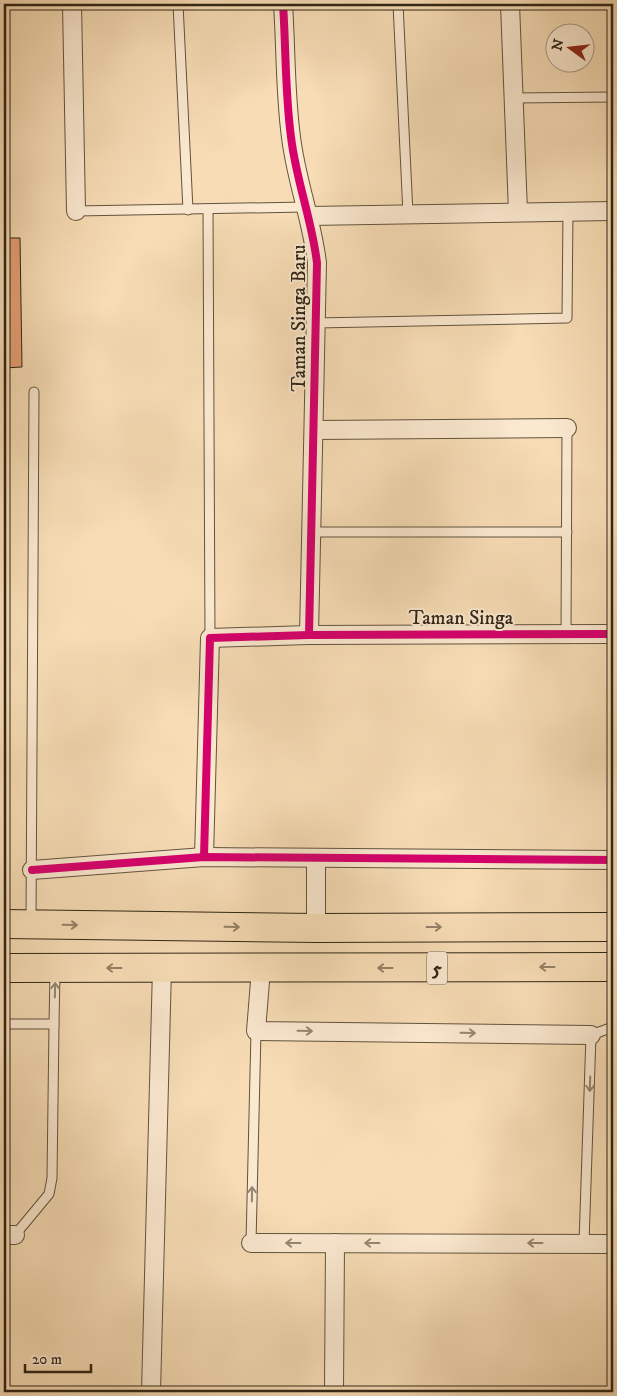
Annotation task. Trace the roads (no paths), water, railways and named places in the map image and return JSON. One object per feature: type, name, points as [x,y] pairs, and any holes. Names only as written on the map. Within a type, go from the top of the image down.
[{"type":"highway","name":"5","points":[[4,924],[316,928],[613,927]]},
{"type":"highway","points":[[579,926],[580,967]]},
{"type":"highway","name":"5","points":[[4,968],[613,967]]},
{"type":"street","points":[[72,4],[76,211]]},
{"type":"street","name":"Taman Singa Baru","points":[[283,4],[290,136],[317,263],[309,635]]},
{"type":"street","points":[[510,4],[518,212]]},
{"type":"street","points":[[307,212],[408,214],[613,211]]},
{"type":"street","points":[[314,430],[567,428]]},
{"type":"street","name":"Taman Singa","points":[[210,638],[309,635],[613,634]]},
{"type":"street","points":[[204,857],[210,638]]},
{"type":"street","points":[[32,870],[204,857],[613,860]]},
{"type":"street","points":[[316,859],[316,928]]},
{"type":"street","points":[[151,1392],[162,968]]},
{"type":"street","points":[[261,969],[256,1031],[591,1035]]},
{"type":"street","points":[[251,1243],[613,1244]]},
{"type":"street","points":[[334,1392],[335,1244]]},
{"type":"lane","points":[[178,4],[188,210]]},
{"type":"lane","points":[[398,4],[408,214]]},
{"type":"lane","points":[[514,98],[613,96]]},
{"type":"lane","points":[[76,211],[208,210],[307,212]]},
{"type":"lane","points":[[208,210],[210,638]]},
{"type":"lane","points":[[316,323],[568,318],[568,211]]},
{"type":"lane","points":[[31,925],[34,392]]},
{"type":"lane","points":[[566,633],[567,428]]},
{"type":"lane","points":[[312,532],[567,532]]},
{"type":"lane","points":[[9,1235],[49,1194],[52,1178],[55,968]]},
{"type":"lane","points":[[4,1024],[54,1024]]},
{"type":"lane","points":[[584,1244],[591,1035],[613,1028]]},
{"type":"lane","points":[[251,1243],[256,1031]]}]
